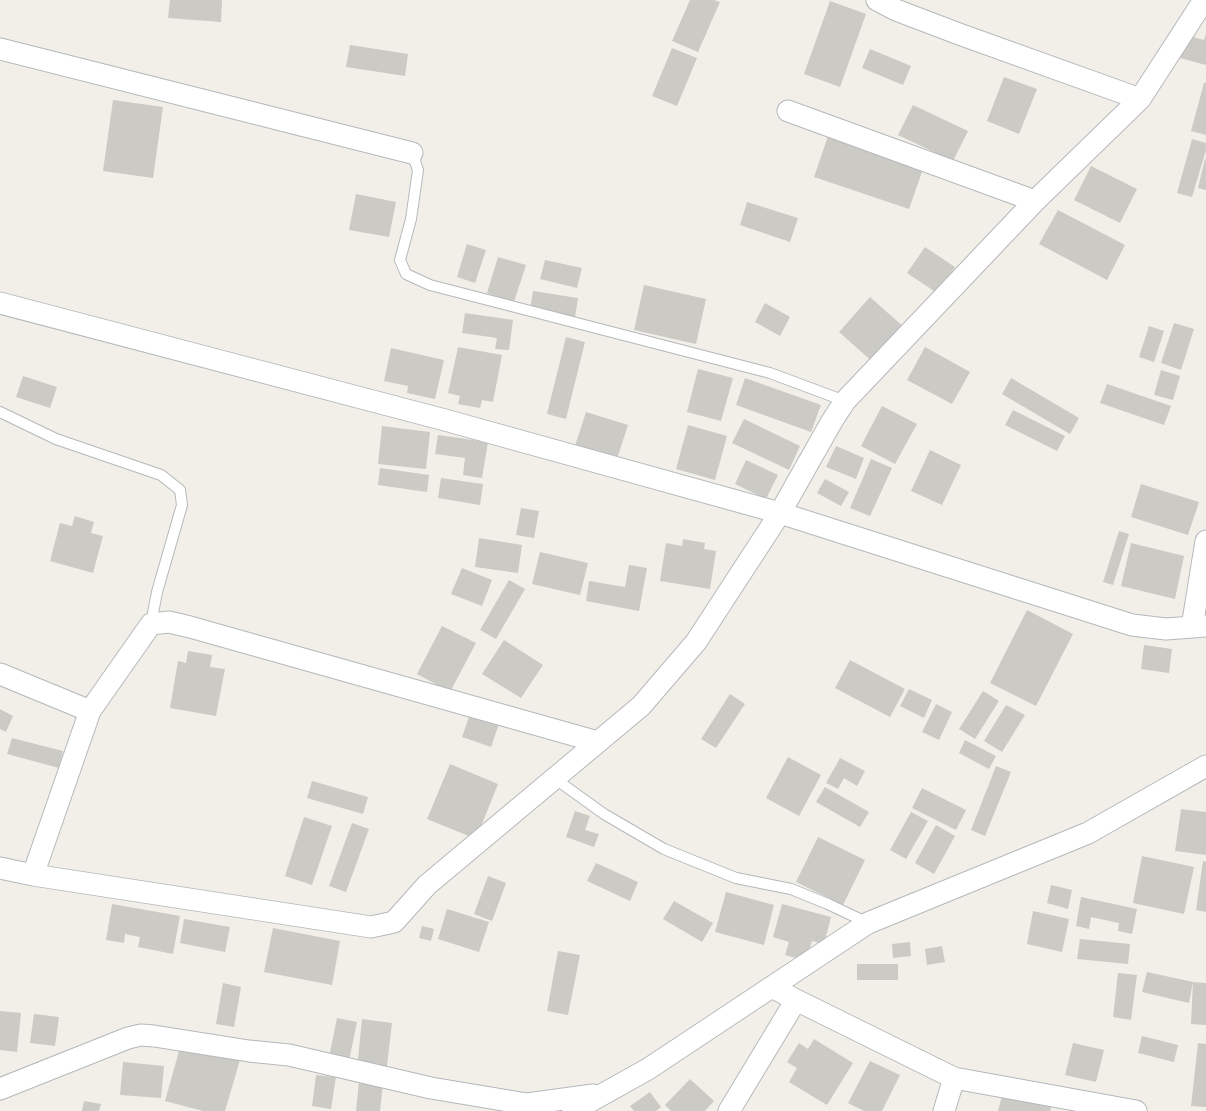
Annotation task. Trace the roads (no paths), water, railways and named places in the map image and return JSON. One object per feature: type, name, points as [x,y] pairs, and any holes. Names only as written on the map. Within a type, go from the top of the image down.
[{"type":"street","points":[[877,0],[896,10],[959,34],[1140,99]]},
{"type":"street","points":[[0,868],[33,875],[371,927],[394,922],[426,885],[641,706],[696,642],[780,513],[844,401],[1035,201],[1140,99],[1204,0]]},
{"type":"street","points":[[0,49],[412,153]]},
{"type":"street","points":[[788,112],[1035,201]]},
{"type":"street","points":[[0,303],[445,420],[780,513],[1132,625],[1166,628],[1199,627],[1206,541]]},
{"type":"street","points":[[33,875],[90,712],[151,624],[169,622],[190,627],[598,742]]},
{"type":"street","points":[[0,674],[90,712]]},
{"type":"street","points":[[573,1111],[648,1069],[868,923],[1088,833],[1206,766]]},
{"type":"street","points":[[772,987],[954,1078],[1070,1105],[1136,1111]]},
{"type":"street","points":[[729,1111],[796,1000]]},
{"type":"street","points":[[0,1089],[128,1038],[141,1035],[229,1049],[289,1055],[432,1088],[528,1104],[604,1094]]},
{"type":"street","points":[[944,1111],[954,1078]]},
{"type":"lane","points":[[412,153],[418,170],[411,218],[400,260],[406,274],[440,288],[770,373],[844,401]]},
{"type":"lane","points":[[0,412],[56,439],[161,475],[180,490],[182,505],[157,592],[151,624]]},
{"type":"lane","points":[[554,778],[604,814],[664,849],[736,878],[791,889],[868,923]]}]
